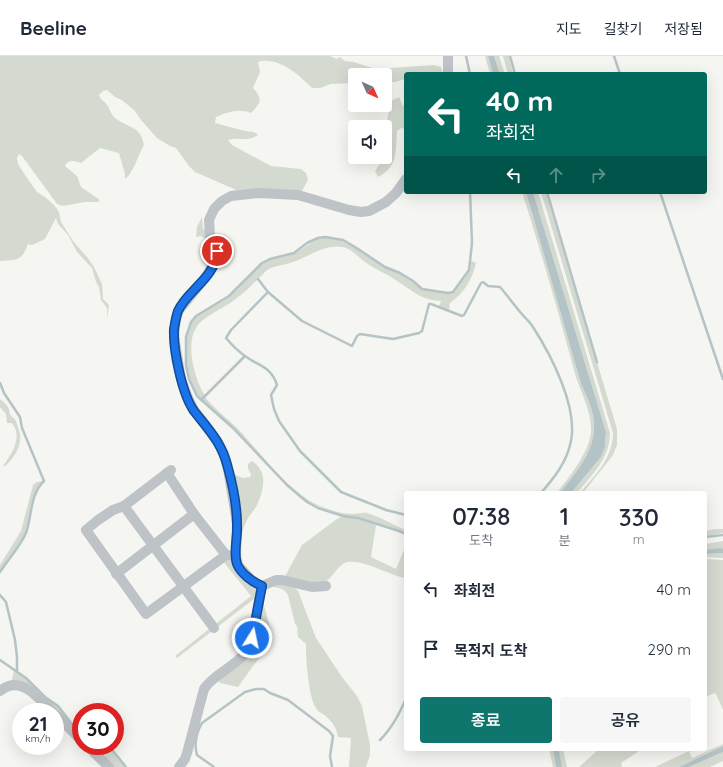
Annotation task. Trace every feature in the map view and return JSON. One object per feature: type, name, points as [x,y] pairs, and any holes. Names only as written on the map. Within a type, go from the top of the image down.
[{"type":"street","points":[[448,56],[448,72]]},
{"type":"street","points":[[326,586],[312,587],[282,580],[276,580],[262,586],[253,582],[238,566],[231,555],[194,514],[169,471],[124,506],[113,510],[86,530],[146,614],[184,586],[231,555],[237,524],[228,469],[224,454],[218,442],[194,410],[188,398],[181,380],[174,336],[176,318],[179,310],[206,276],[216,257],[215,243],[210,236],[209,220],[214,209],[222,201],[231,196],[259,193],[298,195],[349,210],[361,212],[369,211],[386,202],[396,193],[404,182]]},
{"type":"street","points":[[124,506],[214,628]]},
{"type":"street","points":[[116,574],[194,514]]},
{"type":"street","points":[[179,767],[185,759],[204,689],[208,682],[247,651],[252,638],[262,586]]},
{"type":"street","points":[[0,691],[5,687],[14,685],[23,686],[44,703]]},
{"type":"street","points":[[64,723],[72,731]]},
{"type":"street","points":[[96,755],[109,767]]},
{"type":"shaded area","points":[[0,56],[330,56],[337,59],[340,57],[345,61],[354,62],[372,68],[348,68],[348,83],[331,84],[320,88],[312,88],[294,72],[280,64],[266,61],[258,62],[260,72],[253,88],[258,95],[260,101],[259,104],[251,113],[242,111],[229,112],[216,117],[215,123],[254,132],[258,135],[250,139],[228,140],[232,145],[271,166],[301,169],[306,173],[308,180],[301,193],[243,193],[195,172],[176,148],[157,138],[135,111],[107,90],[103,91],[99,95],[107,105],[112,115],[137,131],[140,134],[144,145],[133,168],[125,179],[119,153],[100,148],[81,163],[72,161],[68,162],[65,166],[77,176],[81,187],[100,200],[98,202],[85,202],[63,206],[57,204],[22,156],[19,154],[17,158],[18,164],[37,192],[54,205],[59,212],[61,222],[73,241],[94,267],[102,284],[103,299],[109,305],[107,319],[107,308],[101,300],[99,287],[92,268],[77,252],[68,235],[58,224],[56,218],[45,239],[32,245],[28,244],[21,257],[0,261]]},
{"type":"shaded area","points":[[485,56],[488,56],[492,72],[489,72]]},
{"type":"shaded area","points":[[488,56],[494,56],[499,72],[492,72]]},
{"type":"shaded area","points":[[494,56],[499,56],[504,72],[499,72]]},
{"type":"shaded area","points":[[503,56],[509,56],[513,72],[507,72]]},
{"type":"shaded area","points":[[434,65],[441,67],[442,72],[404,72],[404,80],[392,82],[392,68],[390,68]]},
{"type":"shaded area","points":[[399,97],[404,106],[404,129],[401,128],[397,131],[396,151],[393,163],[385,173],[378,177],[375,171],[380,164],[392,164],[392,120],[387,120],[389,112],[392,112],[392,100]]},
{"type":"shaded area","points":[[523,194],[527,194],[581,384],[590,404],[594,420],[593,435],[588,453],[578,470],[562,491],[559,491],[578,464],[587,448],[591,425],[588,410],[575,374],[550,283]]},
{"type":"shaded area","points":[[527,194],[534,194],[606,432],[605,447],[601,457],[573,491],[562,491],[583,462],[588,453],[593,435],[593,415],[581,384]]},
{"type":"shaded area","points":[[534,194],[539,194],[610,433],[607,450],[599,466],[579,491],[573,491],[601,457],[605,447],[606,432]]},
{"type":"shaded area","points":[[542,194],[547,194],[617,429],[617,445],[613,455],[585,491],[582,491],[607,458],[613,433]]},
{"type":"shaded area","points":[[202,217],[203,228],[212,242],[212,255],[211,246],[208,242],[201,236],[196,237],[197,227]]},
{"type":"shaded area","points":[[325,237],[342,241],[354,247],[385,267],[399,273],[422,289],[448,294],[454,292],[470,270],[470,260],[476,263],[470,280],[459,295],[450,303],[449,310],[439,306],[441,301],[435,301],[419,295],[365,262],[351,250],[342,247],[321,250],[296,261],[267,270],[242,294],[207,317],[196,328],[191,344],[191,353],[195,372],[205,396],[201,399],[196,393],[192,384],[186,350],[188,329],[195,318],[204,311],[229,297],[259,266],[271,260],[293,254],[312,242]]},
{"type":"shaded area","points":[[205,397],[240,431],[287,483],[309,500],[320,506],[340,513],[365,513],[372,515],[404,529],[404,532],[358,517],[343,515],[308,502],[287,485],[233,428],[202,400]]},
{"type":"shaded area","points":[[0,399],[8,407],[11,415],[15,419],[20,434],[20,443],[18,448],[11,461],[4,467],[15,445],[17,434],[12,423],[7,423],[6,414],[0,407]]},
{"type":"shaded area","points":[[252,461],[261,470],[263,475],[263,486],[258,503],[245,524],[241,540],[231,473],[243,478],[250,477],[251,474],[248,469],[248,464]]},
{"type":"shaded area","points":[[43,481],[35,492],[25,534],[17,548],[0,571],[0,565],[21,531],[33,485],[37,482]]},
{"type":"shaded area","points":[[343,516],[376,525],[371,557],[396,569],[404,550],[404,577],[361,563],[347,562],[340,566],[325,582],[317,583],[284,578],[302,545]]},
{"type":"shaded area","points":[[723,529],[723,533],[707,536],[707,531]]},
{"type":"shaded area","points":[[723,541],[723,549],[707,550],[707,544]]},
{"type":"shaded area","points":[[720,548],[723,549],[723,553],[707,554],[707,550]]},
{"type":"shaded area","points":[[723,553],[723,558],[707,557],[707,554]]},
{"type":"shaded area","points":[[233,558],[258,589],[258,596],[177,658],[175,656],[251,596],[222,560]]},
{"type":"shaded area","points":[[707,559],[723,560],[723,710],[715,693],[707,696]]},
{"type":"shaded area","points":[[269,584],[292,585],[298,591],[316,638],[342,677],[357,696],[362,706],[370,745],[370,755],[366,767],[349,767],[351,738],[338,737],[331,721],[317,710],[313,702],[308,677],[306,644],[298,637],[297,626],[295,624],[288,595],[283,589],[270,587],[265,591],[263,602],[272,634],[272,640],[238,687],[220,683],[216,679],[242,659],[262,592]]},
{"type":"shaded area","points":[[14,671],[26,679],[45,698],[53,703],[42,703],[11,683]]},
{"type":"shaded area","points":[[723,744],[723,746],[679,767],[655,767],[689,751],[692,758]]},
{"type":"shaded area","points":[[723,746],[723,752],[689,767],[679,767]]},
{"type":"shaded area","points":[[549,751],[553,751],[556,767],[553,767]]},
{"type":"shaded area","points":[[553,751],[559,751],[562,767],[556,767]]},
{"type":"shaded area","points":[[559,751],[563,751],[567,767],[562,767]]},
{"type":"shaded area","points":[[597,751],[639,751],[621,763],[622,767],[579,767]]},
{"type":"shaded area","points":[[723,752],[723,761],[710,767],[689,767]]},
{"type":"shaded area","points":[[99,755],[115,755],[125,767],[112,767]]},
{"type":"waterway","points":[[466,56],[470,72]]},
{"type":"waterway","points":[[510,56],[514,72]]},
{"type":"waterway","points":[[614,56],[619,72]]},
{"type":"waterway","points":[[404,533],[358,518],[343,516],[318,508],[307,502],[287,485],[233,428],[197,396],[189,379],[186,365],[186,337],[191,322],[196,316],[229,296],[262,263],[270,259],[294,253],[307,243],[318,238],[325,237],[343,240],[385,267],[400,273],[413,281],[422,289],[448,293],[453,292],[469,270],[472,243],[470,194]]},
{"type":"waterway","points":[[548,194],[597,362]]},
{"type":"waterway","points":[[661,194],[723,379]]},
{"type":"waterway","points":[[258,279],[268,292],[302,321],[352,346],[357,336],[360,334],[393,339],[419,333],[422,331],[429,304],[462,316],[464,315],[481,283],[483,282],[488,286],[500,287],[530,323],[548,352],[567,397],[571,413],[572,427],[569,449],[563,463],[543,491]]},
{"type":"waterway","points":[[268,292],[231,330],[226,338],[242,354],[264,367],[271,374],[277,385],[271,395],[274,409],[279,421],[300,451],[341,492],[386,510],[404,514]]},
{"type":"waterway","points":[[201,400],[245,356]]},
{"type":"waterway","points":[[0,383],[4,393],[20,417],[22,428],[44,481],[36,492],[24,538],[0,572]]},
{"type":"waterway","points":[[707,537],[723,535]]},
{"type":"waterway","points":[[0,595],[6,602],[15,640],[17,671]]},
{"type":"waterway","points":[[0,660],[26,678],[45,697],[58,706],[72,724]]},
{"type":"waterway","points":[[214,767],[197,755],[197,735],[202,723],[245,692],[256,689],[264,689],[288,700],[329,731],[333,736],[330,756],[332,767]]},
{"type":"waterway","points":[[380,740],[392,726],[404,703]]},
{"type":"waterway","points":[[116,755],[126,767]]},
{"type":"route","points":[[217,251],[212,267],[199,287],[179,310],[174,328],[174,336],[181,380],[188,398],[194,410],[211,431],[224,454],[234,497],[237,524],[236,556],[238,566],[253,582],[262,586],[259,594],[252,638]]}]
